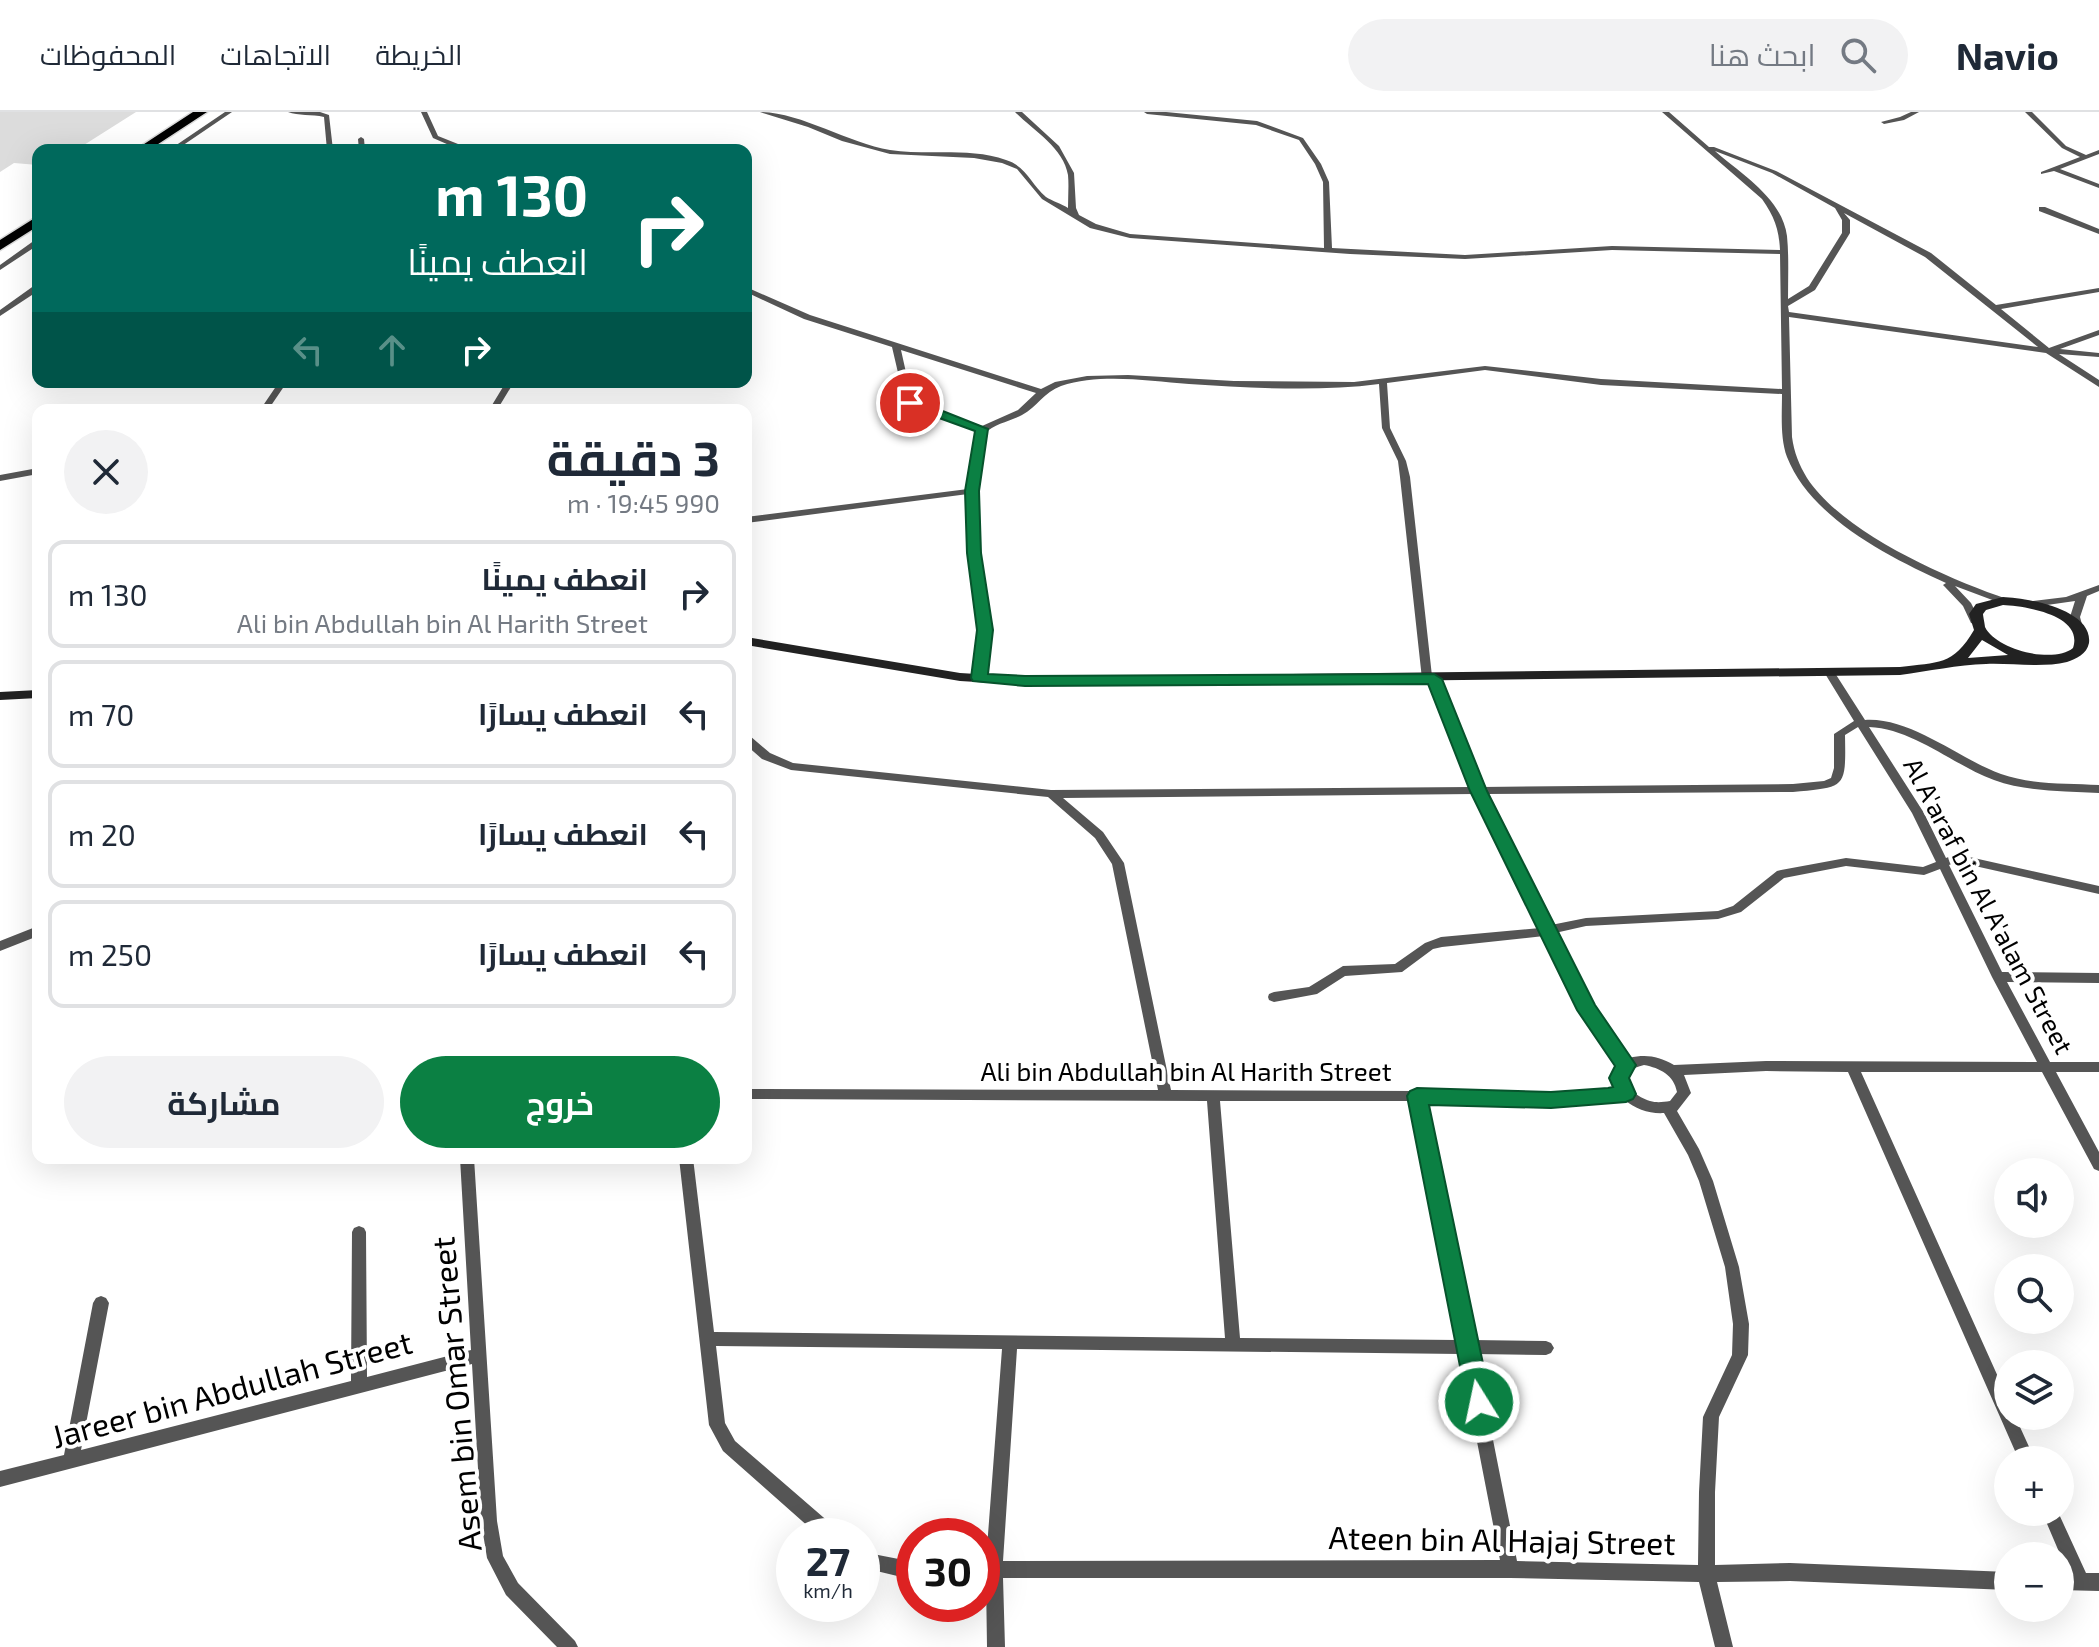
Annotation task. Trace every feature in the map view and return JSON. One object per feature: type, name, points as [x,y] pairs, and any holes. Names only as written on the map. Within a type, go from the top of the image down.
[{"type":"highway","points":[[150,144],[201,112]]},
{"type":"highway","points":[[171,144],[218,112]]},
{"type":"highway","points":[[0,246],[32,224]]},
{"type":"highway","points":[[0,259],[32,237]]},
{"type":"street","points":[[181,144],[229,112]]},
{"type":"street","points":[[291,112],[335,112]]},
{"type":"street","points":[[424,112],[433,136],[451,144]]},
{"type":"street","points":[[763,112],[890,152],[974,156],[1004,161],[1019,168],[1044,198],[1098,228],[1139,237],[1465,257],[1604,248],[1783,252]]},
{"type":"street","points":[[1018,112],[1056,146],[1066,162],[1075,214]]},
{"type":"street","points":[[1147,112],[1257,123],[1301,139],[1326,182],[1328,250]]},
{"type":"street","points":[[1665,112],[1772,207],[1783,234],[1791,454],[1809,487],[1825,504],[1872,538],[1943,580],[2003,601],[2054,603],[2099,588]]},
{"type":"street","points":[[1884,122],[1902,119],[1916,112]]},
{"type":"street","points":[[2028,112],[2064,147],[2085,157]]},
{"type":"street","points":[[326,114],[329,144]]},
{"type":"street","points":[[361,139],[361,144]]},
{"type":"street","points":[[1707,147],[1759,165],[1938,261],[2048,351],[2099,384]]},
{"type":"street","points":[[2043,173],[2099,152]]},
{"type":"street","points":[[2054,169],[2099,186]]},
{"type":"street","points":[[1784,309],[1816,283],[1846,233],[1848,225],[1844,216],[1829,202]]},
{"type":"street","points":[[2042,209],[2099,232]]},
{"type":"street","points":[[0,268],[32,246]]},
{"type":"street","points":[[24,252],[32,253]]},
{"type":"street","points":[[1995,308],[2099,290]]},
{"type":"street","points":[[0,314],[32,291]]},
{"type":"street","points":[[752,292],[795,312],[1042,392]]},
{"type":"street","points":[[1784,309],[2048,351],[2099,355]]},
{"type":"street","points":[[2048,351],[2099,332]]},
{"type":"street","points":[[896,345],[903,377],[899,392],[902,400],[982,429],[1021,412],[1042,392],[1068,381],[1109,377],[1247,385],[1383,382],[1485,368],[1601,382],[1787,392]]},
{"type":"street","points":[[1383,382],[1386,428],[1402,461],[1405,477],[1431,679],[1478,791],[1594,1023],[1626,1065]]},
{"type":"street","points":[[979,678],[985,630],[974,553],[972,491],[982,429]]},
{"type":"street","points":[[0,478],[32,472]]},
{"type":"street","points":[[752,519],[972,491]]},
{"type":"street","points":[[1943,580],[1960,596],[1978,626],[2008,651],[2047,659]]},
{"type":"street","points":[[752,642],[979,678],[1025,681],[1431,679],[1900,671],[1999,658],[2047,659],[2073,655],[2080,649],[2082,641],[2075,617],[2082,596]]},
{"type":"street","points":[[1951,665],[1971,648],[1981,607],[2003,601]]},
{"type":"street","points":[[2033,604],[2066,618],[2079,632]]},
{"type":"street","name":"Al A'araf bin Al A'alam Street","points":[[1829,672],[1918,813],[1998,977],[2099,1165]]},
{"type":"street","points":[[0,696],[32,694]]},
{"type":"street","points":[[752,744],[766,756],[791,766],[1051,794],[1818,786],[1831,783],[1839,774],[1839,734],[1850,724],[1860,722],[1905,731],[1973,768],[2002,779],[2032,785],[2099,789]]},
{"type":"street","points":[[1051,794],[1099,835],[1118,863],[1166,1096]]},
{"type":"street","points":[[1274,997],[1312,991],[1343,971],[1398,969],[1434,944],[1550,931],[1586,922],[1718,915],[1737,909],[1774,877],[1796,869],[1846,862],[1924,871],[1952,859],[1961,859],[2099,890]]},
{"type":"street","points":[[0,946],[32,933]]},
{"type":"street","points":[[1998,977],[2099,978]]},
{"type":"street","points":[[1673,1070],[1681,1081],[1684,1093],[1679,1102],[1668,1108],[1650,1108],[1626,1094],[1619,1078],[1626,1065],[1637,1060],[1652,1060],[1673,1070],[1852,1066],[2099,1067]]},
{"type":"street","points":[[1852,1066],[2021,1446]]},
{"type":"street","name":"Ali bin Abdullah bin Al Harith Street","points":[[752,1094],[1417,1096],[1551,1100],[1626,1094]]},
{"type":"street","points":[[1213,1096],[1233,1344]]},
{"type":"street","points":[[1417,1096],[1469,1347],[1510,1569]]},
{"type":"street","points":[[1668,1108],[1706,1181],[1732,1267],[1741,1324],[1740,1355],[1711,1417],[1706,1574],[1724,1647]]},
{"type":"street","name":"Asem bin Omar Street","points":[[467,1164],[495,1558],[512,1589],[569,1647]]},
{"type":"street","points":[[687,1164],[717,1425],[729,1446],[811,1518]]},
{"type":"street","points":[[359,1232],[359,1385]]},
{"type":"street","points":[[71,1460],[101,1303]]},
{"type":"street","points":[[707,1339],[1546,1348]]},
{"type":"street","points":[[993,1518],[1010,1342]]},
{"type":"street","name":"Jareer bin Abdullah Street","points":[[0,1479],[479,1355]]},
{"type":"street","points":[[2058,1526],[2090,1582]]},
{"type":"street","name":"Ateen bin Al Hajaj Street","points":[[1000,1570],[1510,1569],[1706,1574],[1790,1572],[1994,1580]]},
{"type":"street","points":[[993,1622],[996,1647]]},
{"type":"shaded area","points":[[0,112],[136,112],[85,144],[32,144],[32,164],[14,163],[0,172]]},
{"type":"route","points":[[910,403],[982,429],[972,491],[974,553],[985,630],[979,678],[1025,681],[1434,679],[1478,791],[1587,1010],[1626,1065],[1619,1078],[1626,1094],[1551,1100],[1417,1096],[1479,1402]]}]
